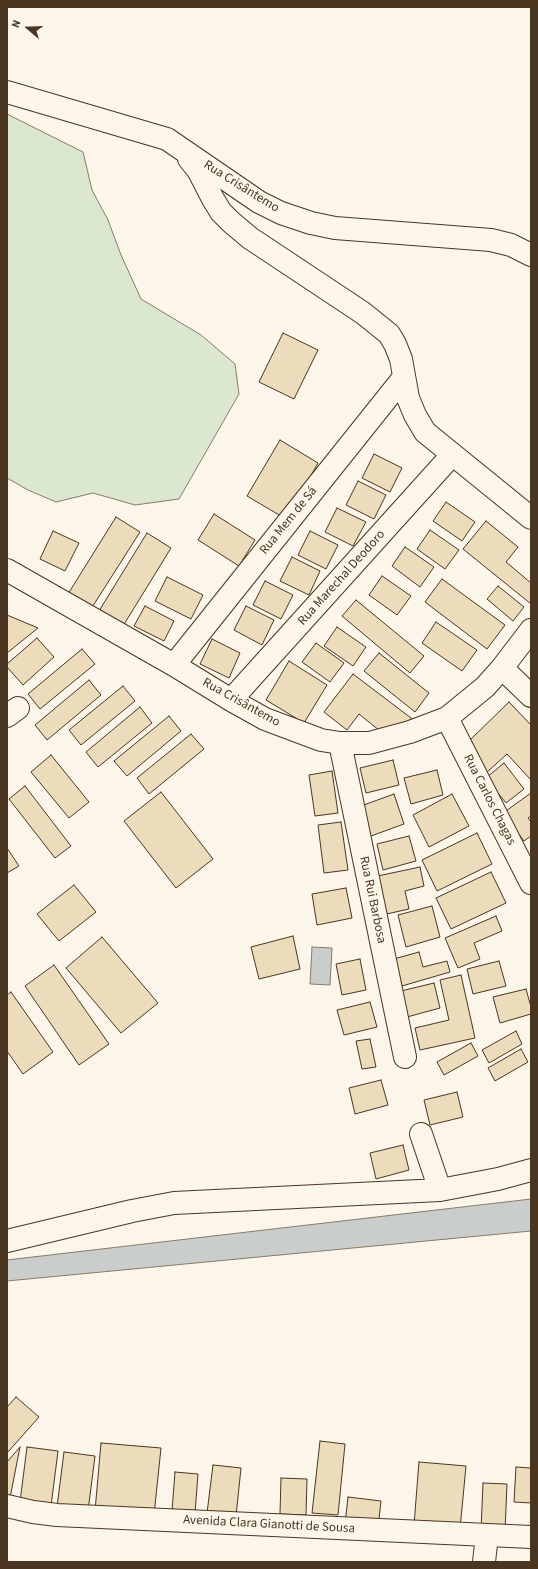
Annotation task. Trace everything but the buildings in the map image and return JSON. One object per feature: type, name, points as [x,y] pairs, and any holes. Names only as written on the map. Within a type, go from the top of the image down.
[{"type":"street","name":"Rua Crisântemo","points":[[7,92],[167,139],[259,202],[281,213],[311,223],[335,228],[491,240],[511,245],[531,255]]},
{"type":"street","points":[[167,139],[194,164],[213,200],[221,212],[231,222],[250,238],[363,313],[389,334],[396,344],[401,359],[408,398],[415,415],[425,432],[531,518]]},
{"type":"street","name":"Rua Mem de Sá","points":[[174,665],[404,377]]},
{"type":"street","name":"Rua Marechal Deodoro","points":[[231,700],[452,455]]},
{"type":"street","name":"Rua Crisântemo","points":[[7,570],[266,719],[295,732],[321,740],[340,743],[370,743],[410,732],[448,718],[485,687],[502,668],[531,630]]},
{"type":"street","points":[[502,668],[531,696]]},
{"type":"street","name":"Rua Carlos Chagas","points":[[448,718],[531,883]]},
{"type":"street","name":"Rua Rui Barbosa","points":[[340,743],[405,1057]]},
{"type":"street","points":[[422,1134],[440,1190]]},
{"type":"street","points":[[7,1241],[132,1211],[174,1204],[440,1190],[498,1179],[531,1170]]},
{"type":"street","name":"Avenida Clara Gianotti de Sousa","points":[[7,1506],[57,1516],[531,1538]]},
{"type":"street","points":[[484,1562],[487,1535]]},
{"type":"green space","points":[[7,114],[83,152],[92,190],[108,220],[121,255],[141,299],[201,335],[235,364],[239,394],[179,499],[135,505],[93,493],[56,502],[28,490],[7,478]]},
{"type":"shaded area","points":[[312,947],[332,948],[330,985],[310,984]]},
{"type":"shaded area","points":[[531,1199],[531,1231],[7,1281],[7,1260]]}]
